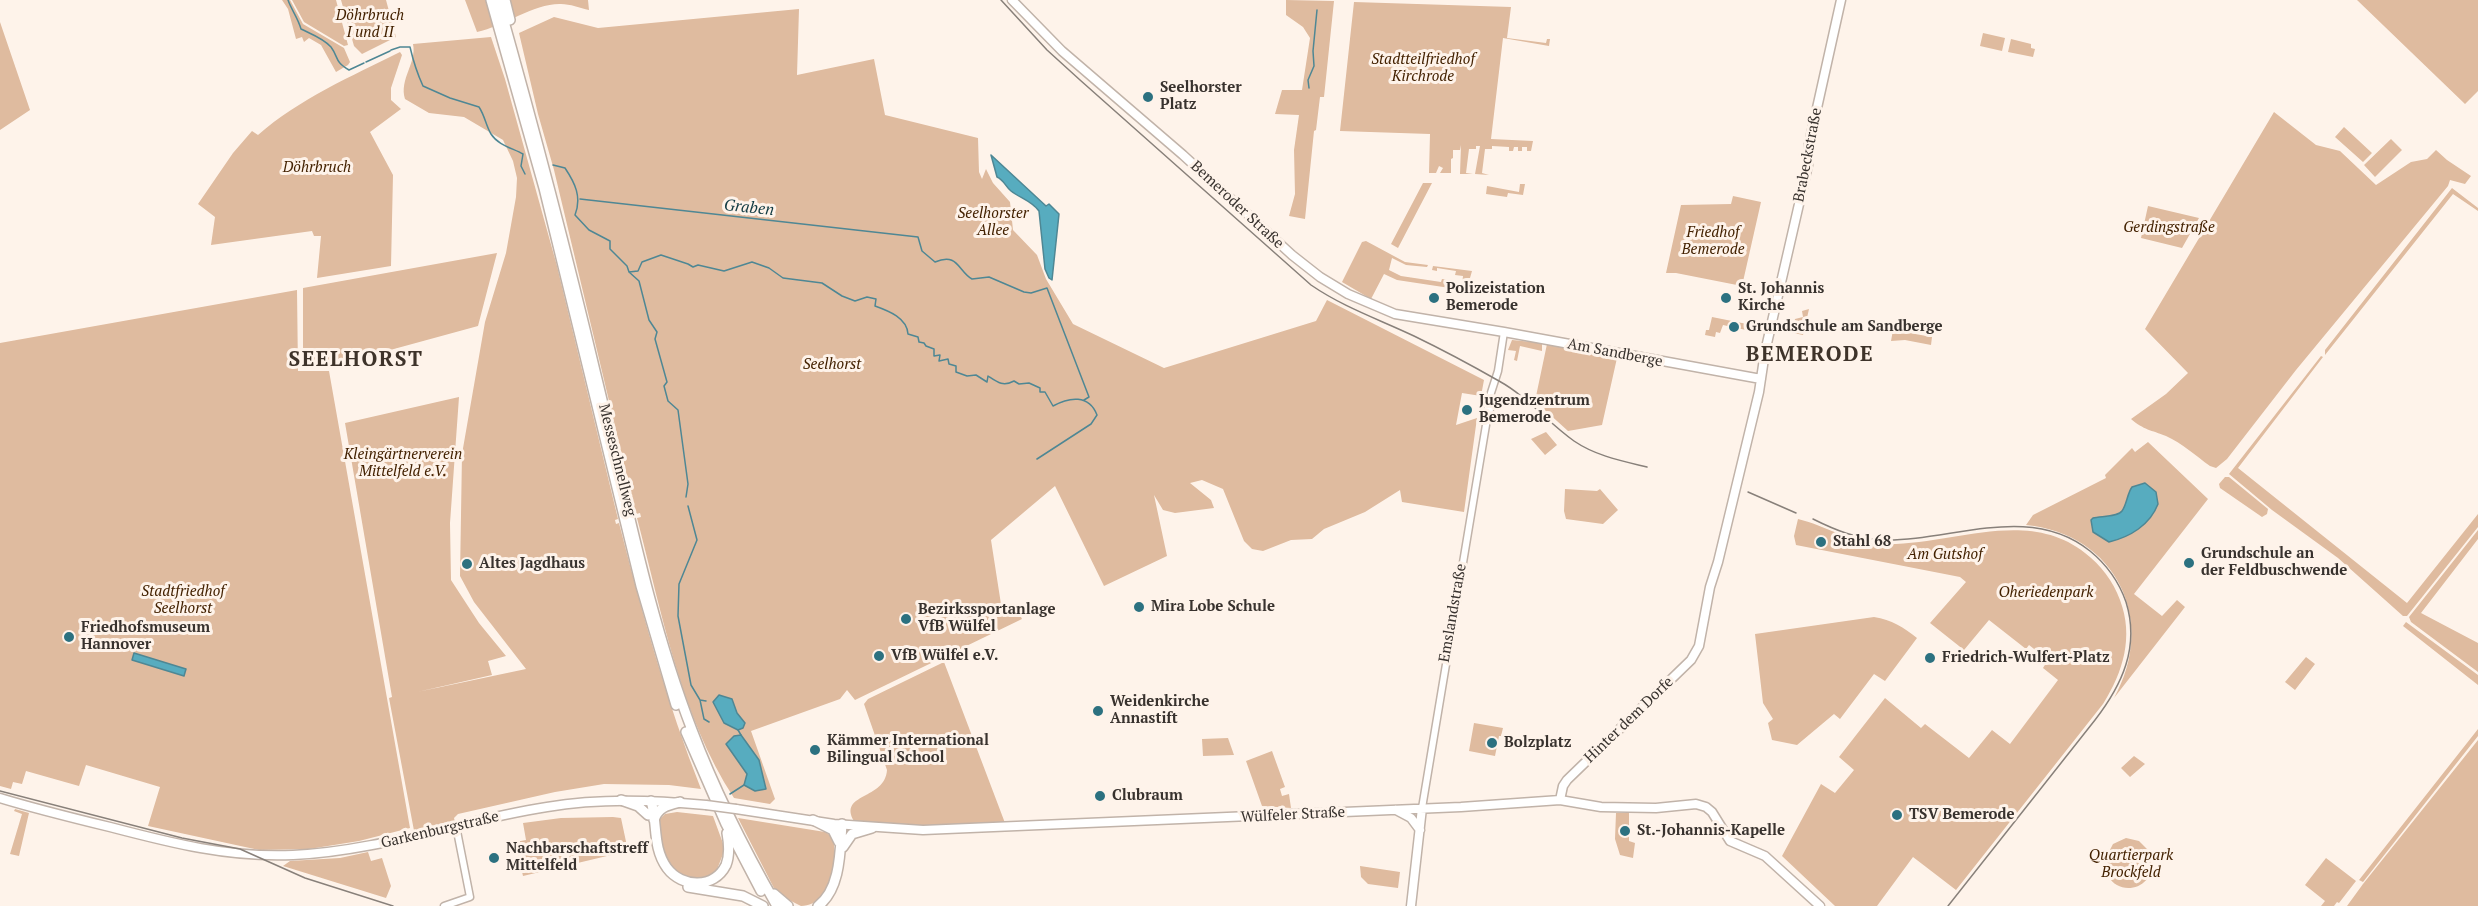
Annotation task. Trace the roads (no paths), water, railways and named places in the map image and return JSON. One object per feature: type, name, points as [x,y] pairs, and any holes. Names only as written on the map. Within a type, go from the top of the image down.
[{"type":"highway","points":[[485,0],[506,54]]},
{"type":"highway","name":"Messeschnellweg","points":[[491,0],[552,222],[655,637],[686,732],[726,824],[770,906]]},
{"type":"highway","name":"Messeschnellweg","points":[[498,0],[567,254],[670,666],[702,755],[777,906]]},
{"type":"highway","points":[[505,0],[520,63],[523,90]]},
{"type":"highway","points":[[621,800],[638,806],[651,819],[657,846],[665,865],[675,876],[691,884],[712,880],[722,871],[729,851],[726,824]]},
{"type":"highway","points":[[651,801],[651,819],[657,855],[663,867],[673,878],[693,889],[743,896],[763,906]]},
{"type":"highway","points":[[651,819],[659,810],[680,802]]},
{"type":"highway","points":[[813,820],[835,831],[842,847]]},
{"type":"highway","points":[[826,906],[836,885],[845,825]]},
{"type":"highway","points":[[818,906],[825,900],[833,884],[842,847],[852,834],[872,828]]},
{"type":"highway","points":[[765,885],[788,906]]},
{"type":"main road","name":"Bemeroder Straße","points":[[1012,0],[1062,51],[1183,154],[1292,255],[1334,286],[1389,313],[1504,332]]},
{"type":"main road","name":"Brabeckstraße","points":[[1701,640],[1710,587],[1761,381],[1841,0]]},
{"type":"main road","name":"Am Sandberge","points":[[1504,332],[1761,381]]},
{"type":"main road","name":"Hinter dem Dorfe","points":[[1560,800],[1567,780],[1692,660],[1701,640]]},
{"type":"main road","name":"Garkenburgstraße","points":[[0,798],[171,843],[238,854],[322,853],[548,807],[621,800],[680,802],[884,829]]},
{"type":"main road","name":"Wülfeler Straße","points":[[884,829],[981,829],[1560,800],[1601,807],[1701,805],[1712,812],[1730,841],[1765,856],[1820,906]]},
{"type":"main road","points":[[1411,906],[1422,808]]},
{"type":"main road","points":[[1396,810],[1411,818],[1420,830]]},
{"type":"street","name":"Emslandstraße","points":[[1422,808],[1488,402],[1498,371],[1504,332]]},
{"type":"street","points":[[444,906],[470,897],[456,826]]},
{"type":"water","points":[[991,155],[1046,206],[1049,204],[1059,214],[1052,280],[1045,269],[1039,211],[1011,191],[997,177]]},
{"type":"water","points":[[2145,483],[2156,492],[2158,504],[2145,524],[2124,537],[2109,542],[2093,532],[2091,520],[2093,518],[2120,513],[2132,487]]},
{"type":"water","points":[[134,653],[186,669],[184,676],[132,660]]},
{"type":"water","points":[[719,695],[732,699],[737,713],[745,723],[743,728],[738,730],[724,723],[713,702]]},
{"type":"water","points":[[741,735],[759,760],[766,789],[755,791],[744,785],[747,774],[726,744],[734,736]]},
{"type":"waterway","points":[[288,0],[301,29],[328,44],[344,67],[349,70],[364,63]]},
{"type":"waterway","points":[[1309,88],[1308,80],[1314,66],[1313,51],[1317,10]]},
{"type":"waterway","points":[[391,50],[410,47],[423,86],[479,107],[494,138],[501,144],[523,154],[521,166],[525,174]]},
{"type":"waterway","points":[[366,62],[390,51]]},
{"type":"waterway","points":[[553,165],[565,168],[574,185],[578,196],[575,215],[589,230],[610,241],[610,249],[627,266],[629,272],[638,271],[642,262],[661,255],[693,267],[698,265],[724,271],[752,262],[769,268],[783,278],[822,283],[842,296],[855,301],[867,297],[876,299],[875,306],[901,319],[908,334],[918,337],[919,342],[934,349],[934,356],[940,355],[939,361],[948,359],[949,364],[956,366],[956,372],[967,376],[976,375],[987,382],[988,376],[1003,384],[1014,381],[1019,384],[1029,383],[1040,388],[1040,392],[1045,392],[1053,406],[1072,399],[1089,403],[1097,415],[1091,424],[1037,459]]},
{"type":"waterway","name":"Graben","points":[[580,199],[918,237],[922,251],[935,262],[949,259],[972,279],[989,277],[1031,293],[1047,288],[1089,397],[1084,400]]},
{"type":"waterway","points":[[629,272],[639,281],[649,320],[657,332],[655,339],[667,382],[664,386],[668,401],[678,410],[688,484],[686,497]]},
{"type":"waterway","points":[[688,506],[697,540],[679,584],[678,616],[691,685],[700,700],[706,701]]},
{"type":"waterway","points":[[700,700],[704,719],[709,722]]},
{"type":"waterway","points":[[738,730],[741,735]]},
{"type":"waterway","points":[[730,794],[744,785]]},
{"type":"tram line","points":[[1001,0],[1047,50],[1311,285],[1348,306],[1425,341],[1499,381],[1519,394],[1564,434],[1591,451],[1647,467]]},
{"type":"tram line","points":[[1748,492],[1796,513]]},
{"type":"tram line","points":[[1813,519],[1846,533],[1882,540],[1908,539],[1989,528],[2041,529],[2066,537],[2090,551],[2111,574],[2126,602],[2131,634],[2129,650],[2126,665],[2105,707],[1948,906]]},
{"type":"tram line","points":[[0,791],[182,838],[240,849],[305,878],[393,906]]},
{"type":"place","name":"Seelhorster Platz","points":[[1148,97]]},
{"type":"place","name":"Polizeistation Bemerode","points":[[1434,298]]},
{"type":"place","name":"St. Johannis Kirche","points":[[1726,298]]},
{"type":"place","name":"Grundschule am Sandberge","points":[[1734,327]]},
{"type":"place","name":"Jugendzentrum Bemerode","points":[[1467,410]]},
{"type":"place","name":"Stahl 68","points":[[1821,542]]},
{"type":"place","name":"Grundschule an der Feldbuschwende","points":[[2189,563]]},
{"type":"place","name":"Altes Jagdhaus","points":[[467,564]]},
{"type":"place","name":"Mira Lobe Schule","points":[[1139,607]]},
{"type":"place","name":"Bezirkssportanlage VfB Wülfel","points":[[906,619]]},
{"type":"place","name":"Friedhofsmuseum Hannover","points":[[69,637]]},
{"type":"place","name":"VfB Wülfel e.V.","points":[[879,656]]},
{"type":"place","name":"Friedrich-Wulfert-Platz","points":[[1930,658]]},
{"type":"place","name":"Weidenkirche Annastift","points":[[1098,711]]},
{"type":"place","name":"Bolzplatz","points":[[1492,743]]},
{"type":"place","name":"Kämmer International Bilingual School","points":[[815,750]]},
{"type":"place","name":"Clubraum","points":[[1100,796]]},
{"type":"place","name":"TSV Bemerode","points":[[1897,815]]},
{"type":"place","name":"St.-Johannis-Kapelle","points":[[1625,831]]},
{"type":"place","name":"Nachbarschaftstreff Mittelfeld","points":[[494,858]]},
{"type":"district","name":"BEMERODE","points":[[1810,355]]},
{"type":"district","name":"SEELHORST","points":[[356,360]]},
{"type":"park label","name":"Döhrbruch I und II","points":[[370,24]]},
{"type":"park label","name":"Stadtteilfriedhof Kirchrode","points":[[1423,68]]},
{"type":"park label","name":"Döhrbruch","points":[[317,168]]},
{"type":"park label","name":"Seelhorster Allee","points":[[993,222]]},
{"type":"park label","name":"Gerdingstraße","points":[[2169,228]]},
{"type":"park label","name":"Friedhof Bemerode","points":[[1713,242]]},
{"type":"park label","name":"Seelhorst","points":[[832,365]]},
{"type":"park label","name":"Kleingärtnerverein Mittelfeld e.V.","points":[[403,464]]},
{"type":"park label","name":"Am Gutshof","points":[[1945,555]]},
{"type":"park label","name":"Oheriedenpark","points":[[2046,593]]},
{"type":"park label","name":"Stadtfriedhof Seelhorst","points":[[183,600]]},
{"type":"park label","name":"Quartierpark Brockfeld","points":[[2131,864]]}]
